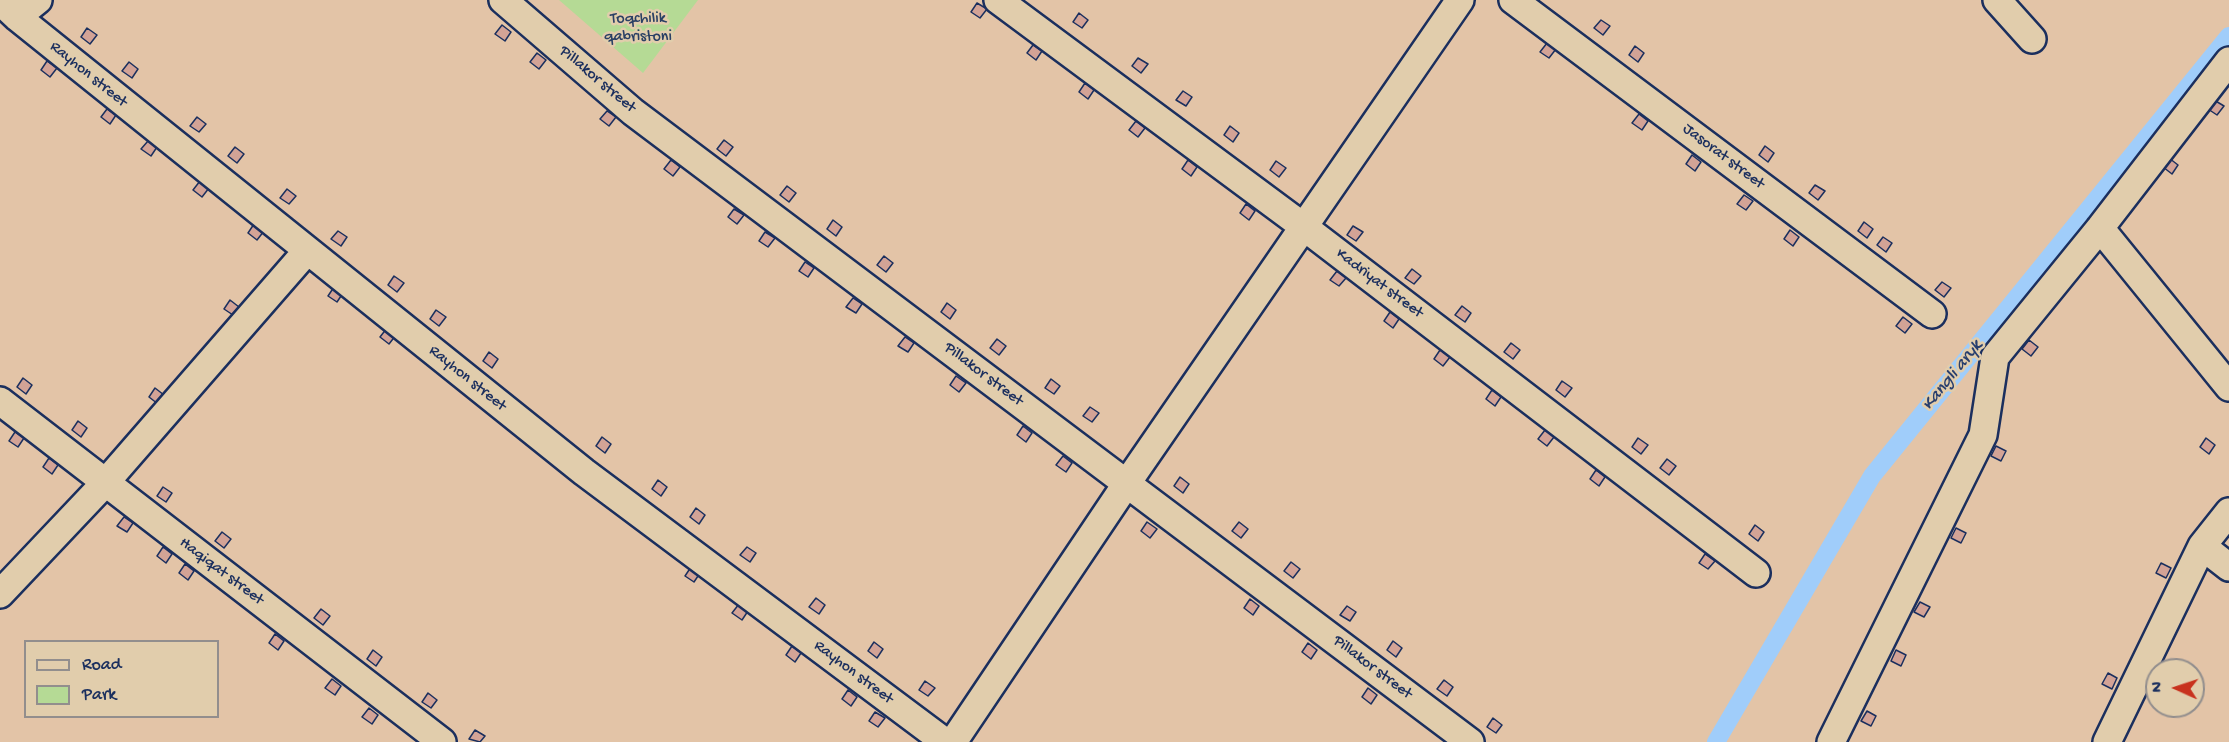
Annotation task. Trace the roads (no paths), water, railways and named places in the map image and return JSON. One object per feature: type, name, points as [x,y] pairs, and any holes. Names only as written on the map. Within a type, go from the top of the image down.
[{"type":"street","points":[[8,9],[38,0]]},
{"type":"street","name":"Pillakor street","points":[[503,0],[633,112],[1470,742]]},
{"type":"street","name":"Kadriyat street","points":[[999,0],[1304,227],[1756,573]]},
{"type":"street","points":[[953,742],[1127,483],[1460,0]]},
{"type":"street","name":"Jasorat street","points":[[1513,0],[1932,314]]},
{"type":"street","points":[[1997,0],[2032,39]]},
{"type":"street","name":"Rayhon street","points":[[8,9],[584,472],[945,742]]},
{"type":"street","points":[[1831,742],[1983,435],[1995,357],[2100,228],[2229,61]]},
{"type":"street","points":[[2100,228],[2229,387]]},
{"type":"street","points":[[0,594],[105,483],[308,251]]},
{"type":"street","name":"Haqiqat street","points":[[0,401],[442,742]]},
{"type":"street","points":[[2107,742],[2202,546],[2229,512]]},
{"type":"street","points":[[2202,546],[2229,567]]},
{"type":"waterway","name":"Kangli aryk","points":[[1716,742],[1872,476],[2229,36]]},
{"type":"park label","name":"Toqchilik qabristoni","points":[[638,29]]}]
